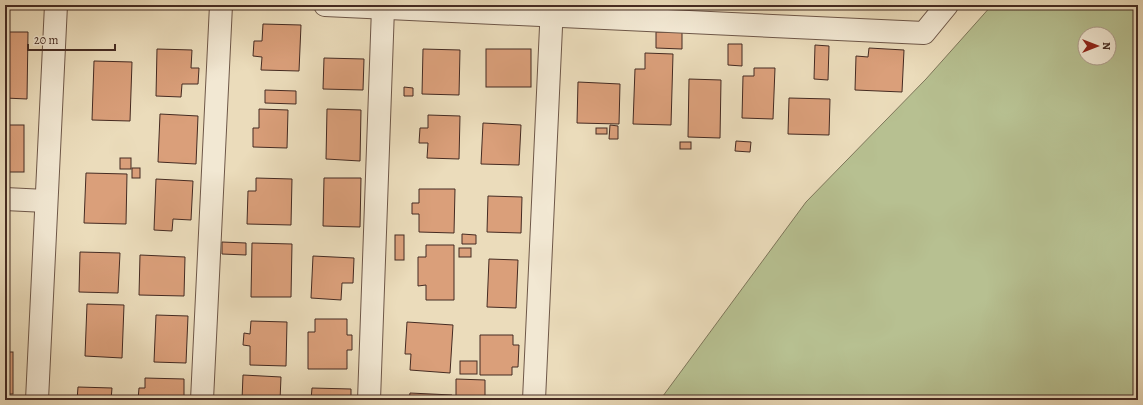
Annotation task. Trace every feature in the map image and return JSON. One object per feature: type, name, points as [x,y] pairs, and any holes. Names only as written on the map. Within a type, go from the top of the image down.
[{"type":"street","points":[[37,400],[56,5]]},
{"type":"street","points":[[202,400],[221,5]]},
{"type":"street","points":[[325,5],[383,8],[552,10],[924,33],[947,5]]},
{"type":"street","points":[[370,400],[383,8]]},
{"type":"street","points":[[534,400],[552,10]]},
{"type":"street","points":[[5,199],[46,201]]},
{"type":"green space","points":[[992,5],[1138,5],[1138,400],[660,400],[806,202],[926,79]]},
{"type":"building","points":[[263,24],[301,25],[299,71],[261,70],[262,57],[253,56],[254,41],[262,41]]},
{"type":"building","points":[[5,32],[28,32],[27,99],[5,98]]},
{"type":"building","points":[[656,32],[682,32],[682,49],[656,48]]},
{"type":"building","points":[[728,44],[742,44],[742,66],[728,65]]},
{"type":"building","points":[[815,45],[829,46],[828,80],[814,79]]},
{"type":"building","points":[[869,48],[904,50],[902,92],[855,90],[856,56],[868,57]]},
{"type":"building","points":[[157,49],[192,50],[191,68],[199,68],[198,84],[182,84],[181,97],[156,96]]},
{"type":"building","points":[[423,49],[460,50],[459,95],[422,94]]},
{"type":"building","points":[[486,49],[531,49],[531,87],[486,87]]},
{"type":"building","points":[[645,53],[673,54],[671,125],[633,124],[635,69],[645,69]]},
{"type":"building","points":[[324,58],[364,59],[363,90],[323,89]]},
{"type":"building","points":[[94,61],[132,62],[130,121],[92,120]]},
{"type":"building","points":[[754,68],[775,68],[773,119],[742,118],[743,76],[754,76]]},
{"type":"building","points":[[689,79],[721,80],[720,138],[688,137]]},
{"type":"building","points":[[578,82],[620,84],[619,124],[577,123]]},
{"type":"building","points":[[404,87],[413,88],[413,96],[404,96]]},
{"type":"building","points":[[265,90],[296,91],[296,104],[265,103]]},
{"type":"building","points":[[789,98],[830,99],[829,135],[788,134]]},
{"type":"building","points":[[259,109],[288,110],[287,148],[253,147],[253,128],[259,128]]},
{"type":"building","points":[[327,109],[361,110],[360,161],[326,159]]},
{"type":"building","points":[[160,114],[198,116],[196,164],[158,162]]},
{"type":"building","points":[[428,115],[460,116],[459,159],[427,158],[428,143],[419,143],[420,128],[428,128]]},
{"type":"building","points":[[483,123],[521,125],[519,165],[481,164]]},
{"type":"building","points":[[5,125],[24,125],[24,172],[5,172]]},
{"type":"building","points":[[610,125],[618,126],[618,139],[609,139]]},
{"type":"building","points":[[596,128],[607,128],[607,134],[596,134]]},
{"type":"building","points":[[736,141],[751,142],[750,152],[735,151]]},
{"type":"building","points":[[680,142],[691,142],[691,149],[680,149]]},
{"type":"building","points":[[120,158],[131,158],[131,169],[120,169]]},
{"type":"building","points":[[132,168],[140,168],[140,178],[132,178]]},
{"type":"building","points":[[86,173],[127,174],[126,224],[84,223]]},
{"type":"building","points":[[256,178],[292,179],[291,225],[247,224],[248,191],[256,191]]},
{"type":"building","points":[[324,178],[361,178],[360,227],[323,226]]},
{"type":"building","points":[[156,179],[193,181],[191,220],[173,219],[172,231],[154,230]]},
{"type":"building","points":[[419,189],[455,189],[454,233],[419,232],[419,214],[412,214],[412,203],[419,203]]},
{"type":"building","points":[[488,196],[522,197],[521,233],[487,232]]},
{"type":"building","points":[[5,225],[8,225],[6,271],[5,271]]},
{"type":"building","points":[[462,234],[476,235],[476,244],[462,244]]},
{"type":"building","points":[[395,235],[404,235],[404,260],[395,260]]},
{"type":"building","points":[[222,242],[246,243],[246,255],[222,254]]},
{"type":"building","points":[[252,243],[292,244],[291,297],[251,297]]},
{"type":"building","points":[[426,245],[454,245],[454,300],[426,300],[426,285],[418,286],[418,257],[426,257]]},
{"type":"building","points":[[459,248],[471,248],[471,257],[459,257]]},
{"type":"building","points":[[80,252],[120,253],[118,293],[79,292]]},
{"type":"building","points":[[140,255],[185,257],[184,296],[139,295]]},
{"type":"building","points":[[313,256],[354,258],[353,283],[342,283],[341,300],[311,298]]},
{"type":"building","points":[[489,259],[518,260],[516,308],[487,307]]},
{"type":"building","points":[[87,304],[124,305],[122,358],[85,356]]},
{"type":"building","points":[[156,315],[188,316],[186,363],[154,362]]},
{"type":"building","points":[[315,319],[347,319],[347,335],[352,335],[352,350],[347,350],[347,369],[308,369],[308,332],[315,332]]},
{"type":"building","points":[[251,321],[287,322],[286,366],[250,365],[250,346],[243,345],[244,333],[250,334]]},
{"type":"building","points":[[407,322],[453,325],[450,373],[410,370],[411,354],[405,354]]},
{"type":"building","points":[[480,335],[513,335],[513,345],[519,345],[518,367],[512,367],[512,375],[480,375]]},
{"type":"building","points":[[5,352],[13,352],[13,394],[5,394]]},
{"type":"building","points":[[460,361],[477,361],[477,374],[460,374]]},
{"type":"building","points":[[243,375],[281,377],[280,400],[242,400]]},
{"type":"building","points":[[145,378],[184,379],[184,400],[138,400],[139,388],[145,388]]},
{"type":"building","points":[[456,379],[485,380],[485,398],[456,398]]},
{"type":"building","points":[[78,387],[112,388],[111,400],[77,400]]},
{"type":"building","points":[[312,388],[351,389],[351,400],[311,400]]},
{"type":"building","points":[[410,393],[452,395],[452,400],[409,400]]}]
